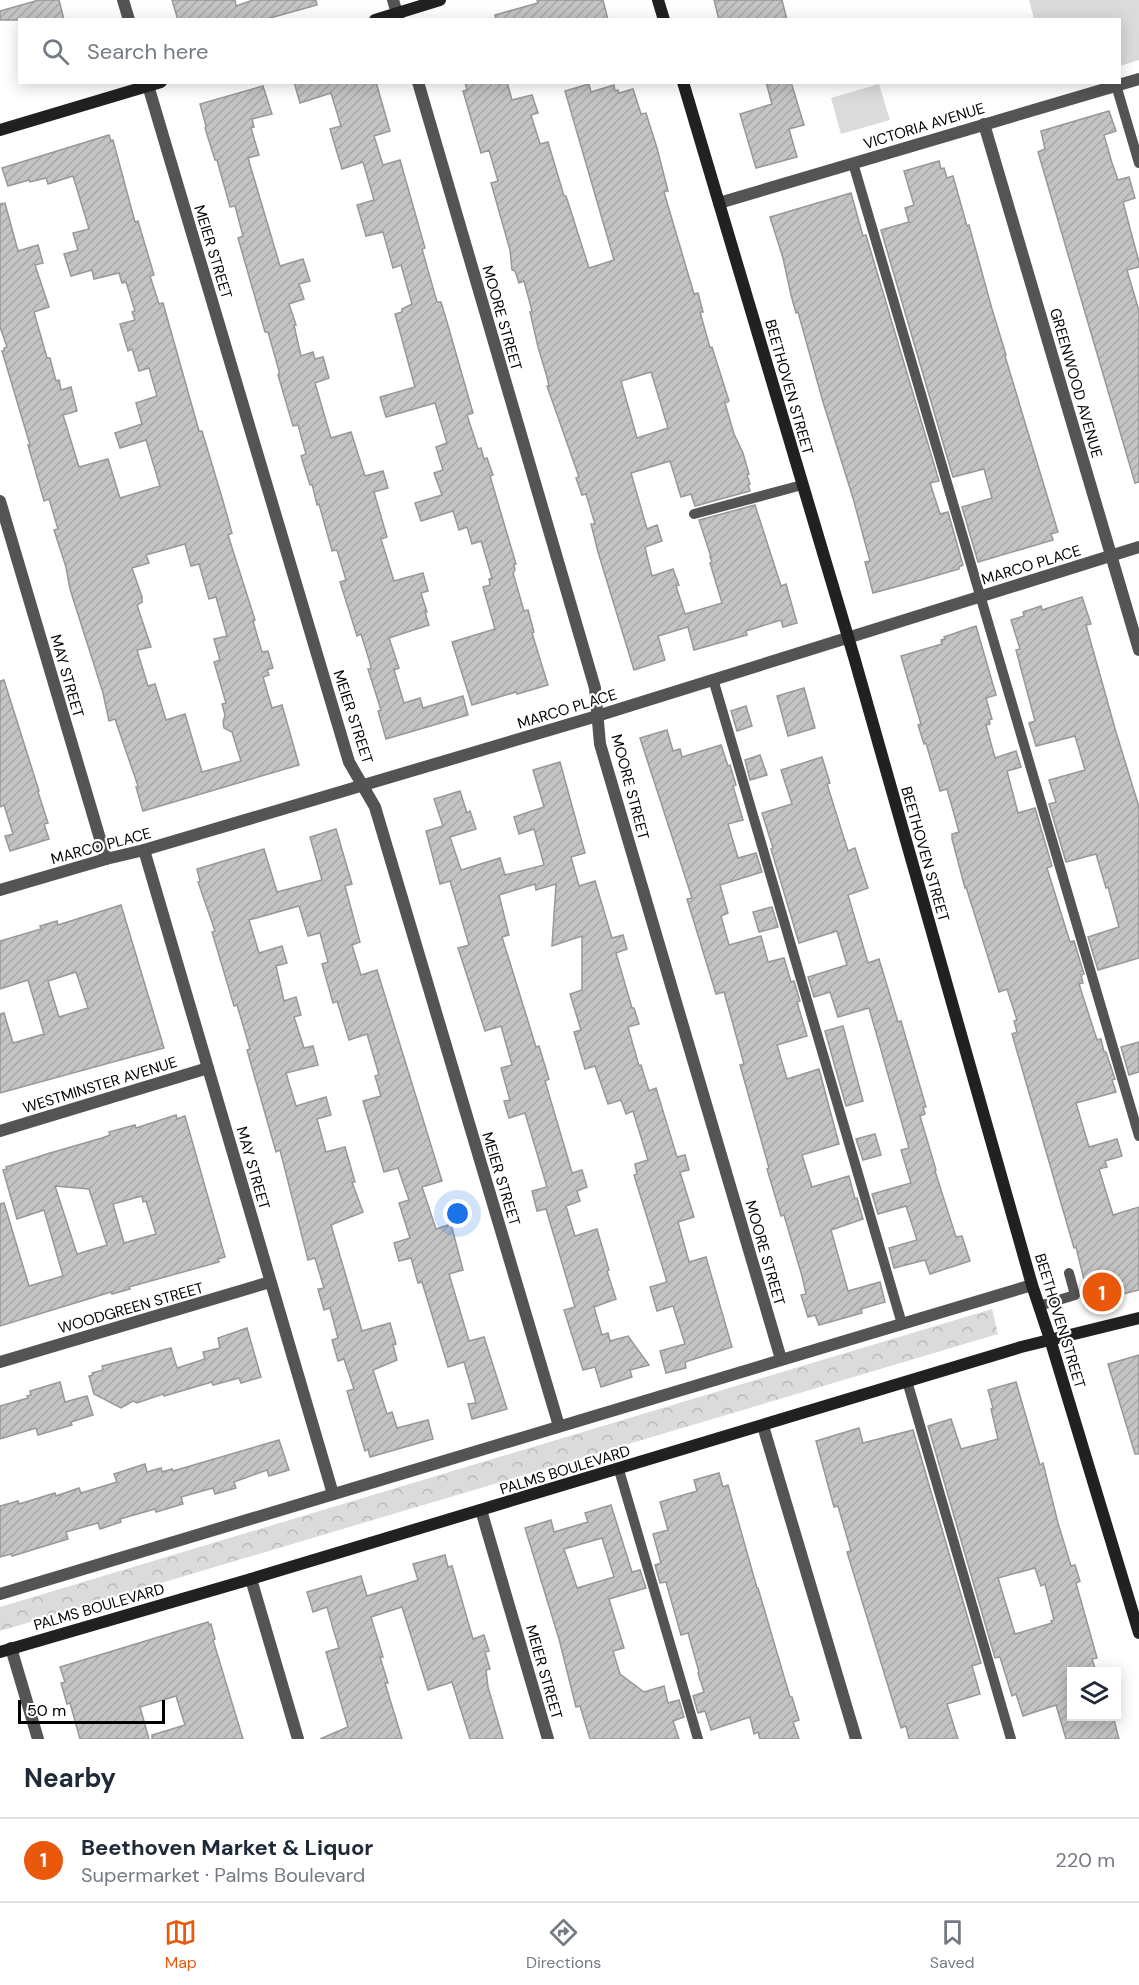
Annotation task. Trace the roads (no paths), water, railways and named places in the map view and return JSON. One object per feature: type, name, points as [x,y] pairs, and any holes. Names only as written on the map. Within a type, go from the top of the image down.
[{"type":"street","points":[[123,0],[128,18]]},
{"type":"street","points":[[393,0],[398,16],[440,0]]},
{"type":"street","points":[[658,0],[663,18]]},
{"type":"street","name":"VICTORIA AVENUE","points":[[1121,84],[1139,79]]},
{"type":"street","points":[[0,130],[152,84]]},
{"type":"street","name":"MEIER STREET","points":[[152,84],[349,762],[375,807],[559,1426]]},
{"type":"street","name":"MOORE STREET","points":[[419,84],[595,688],[600,744],[781,1359]]},
{"type":"street","name":"BEETHOVEN STREET","points":[[684,84],[848,637],[1032,1285],[1139,1634]]},
{"type":"street","name":"VICTORIA AVENUE","points":[[719,203],[1120,84]]},
{"type":"street","name":"GREENWOOD AVENUE","points":[[984,124],[1139,650]]},
{"type":"street","name":"MAY STREET","points":[[0,501],[106,859]]},
{"type":"street","name":"MARCO PLACE","points":[[0,890],[144,850],[597,716],[1139,547]]},
{"type":"street","name":"MAY STREET","points":[[144,850],[333,1494]]},
{"type":"street","name":"WESTMINSTER AVENUE","points":[[0,1131],[208,1068]]},
{"type":"street","name":"WOODGREEN STREET","points":[[0,1362],[270,1282]]},
{"type":"street","points":[[0,1594],[1032,1285]]},
{"type":"street","name":"PALMS BOULEVARD","points":[[6,1650],[619,1470],[1050,1339],[1139,1318]]},
{"type":"street","points":[[763,1426],[856,1739]]},
{"type":"street","name":"MEIER STREET","points":[[481,1510],[548,1739]]},
{"type":"street","points":[[251,1579],[298,1739]]},
{"type":"street","points":[[6,1650],[38,1739]]},
{"type":"lane","points":[[1116,85],[1139,164]]},
{"type":"lane","points":[[853,163],[1139,1136]]},
{"type":"lane","points":[[694,514],[802,485]]},
{"type":"lane","points":[[713,679],[902,1324]]},
{"type":"lane","points":[[1039,1306],[1075,1295],[1069,1273]]},
{"type":"lane","points":[[907,1381],[1011,1739]]},
{"type":"lane","points":[[619,1470],[698,1739]]},
{"type":"place","name":"Beethoven Market & Liquor","points":[[1102,1292]]}]
